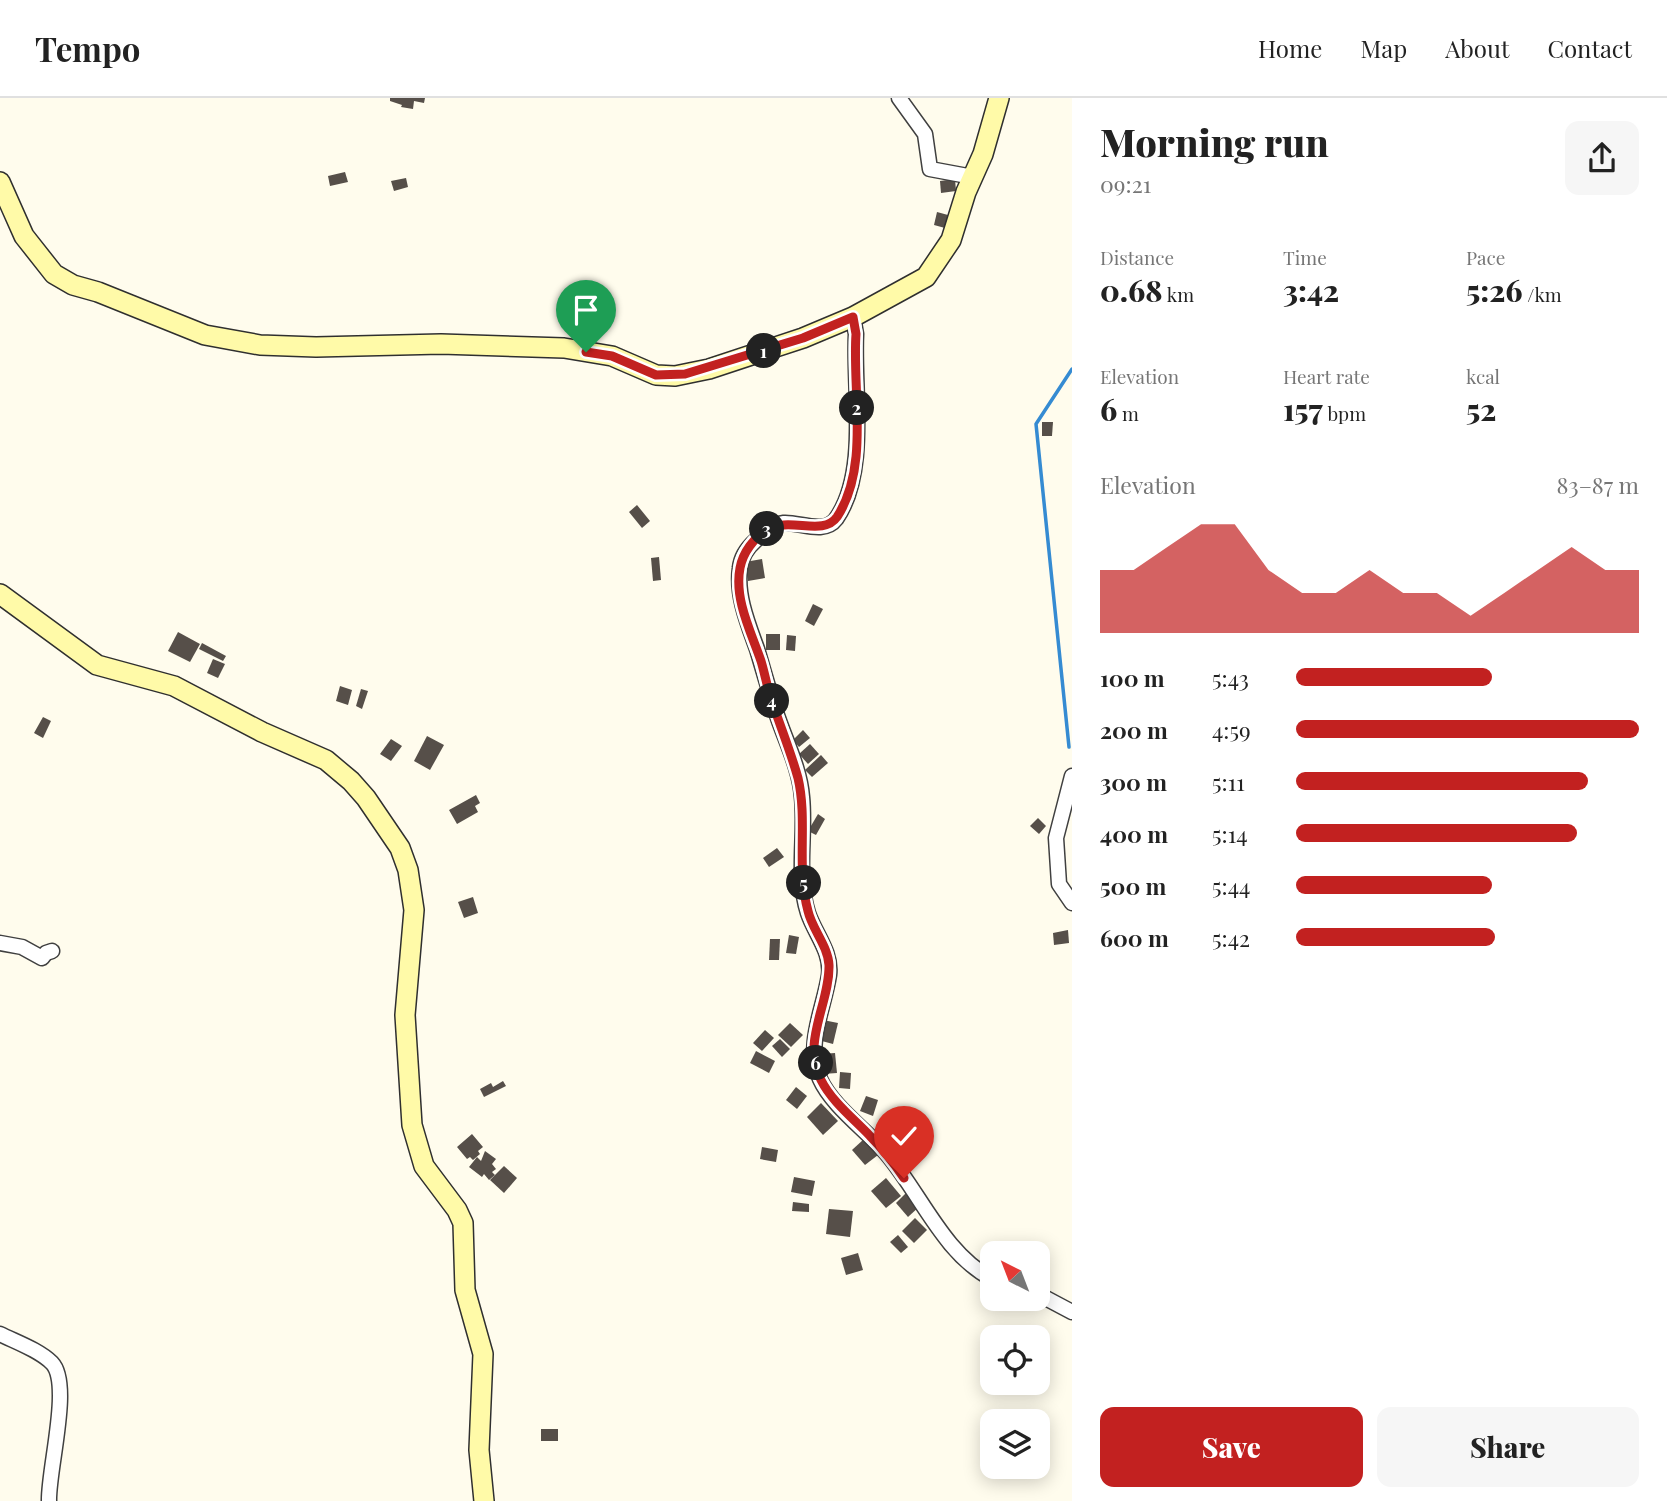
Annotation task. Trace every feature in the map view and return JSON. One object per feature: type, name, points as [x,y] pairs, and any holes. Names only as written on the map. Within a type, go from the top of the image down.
[{"type":"main road","points":[[0,182],[24,236],[54,274],[73,285],[98,292],[181,327],[232,341],[316,348],[441,344],[495,348],[564,348],[612,356],[656,375],[675,376],[709,369],[803,338],[853,317],[926,277],[951,240],[983,154],[999,98]]},
{"type":"main road","points":[[0,594],[97,665],[174,686],[262,732],[326,760],[366,798],[400,848],[408,870],[414,910],[405,1015],[412,1125],[424,1166],[457,1210],[463,1223],[465,1290],[483,1354],[479,1458],[484,1501]]},
{"type":"street","points":[[900,98],[925,134],[930,169],[973,177]]},
{"type":"street","points":[[853,317],[856,334],[857,438],[854,468],[840,512],[833,523],[821,527],[783,523],[766,530],[749,546],[743,557],[739,582],[748,625],[794,762],[802,796],[802,859],[808,912],[829,961],[829,975],[815,1037],[819,1078],[832,1096],[889,1156],[958,1252],[980,1272]]},
{"type":"street","points":[[1072,776],[1056,838],[1059,884],[1072,903]]},
{"type":"street","points":[[0,943],[22,947],[43,958],[46,953],[52,951]]},
{"type":"street","points":[[1050,1300],[1072,1312]]},
{"type":"street","points":[[0,1334],[46,1359],[59,1373],[60,1404],[49,1501]]},
{"type":"building","points":[[390,98],[425,98],[424,103],[414,101],[413,109],[401,107],[402,105],[390,101]]},
{"type":"building","points":[[345,172],[348,182],[330,186],[328,176]]},
{"type":"building","points":[[406,178],[408,187],[394,191],[391,181]]},
{"type":"building","points":[[955,179],[956,191],[941,193],[940,181]]},
{"type":"building","points":[[937,212],[948,215],[945,228],[934,225]]},
{"type":"building","points":[[1042,422],[1053,422],[1052,436],[1042,436]]},
{"type":"building","points":[[637,505],[650,521],[642,528],[629,512]]},
{"type":"building","points":[[659,557],[661,580],[653,581],[651,558]]},
{"type":"building","points":[[762,559],[765,578],[748,581],[745,562]]},
{"type":"building","points":[[813,604],[823,609],[814,626],[805,621]]},
{"type":"building","points":[[178,632],[200,644],[190,662],[168,651]]},
{"type":"building","points":[[766,634],[780,634],[780,650],[766,650]]},
{"type":"building","points":[[787,635],[796,636],[795,651],[786,650]]},
{"type":"building","points":[[202,643],[226,656],[223,661],[199,649]]},
{"type":"building","points":[[213,659],[225,664],[218,678],[207,673]]},
{"type":"building","points":[[340,686],[352,690],[348,705],[336,701]]},
{"type":"building","points":[[361,689],[368,691],[362,709],[356,706]]},
{"type":"building","points":[[43,717],[51,721],[43,738],[34,733]]},
{"type":"building","points":[[803,730],[810,738],[799,747],[793,740]]},
{"type":"building","points":[[427,736],[444,745],[430,770],[414,761]]},
{"type":"building","points":[[391,739],[402,746],[391,761],[380,754]]},
{"type":"building","points":[[810,744],[819,754],[808,764],[799,754]]},
{"type":"building","points":[[821,755],[828,763],[812,777],[805,770]]},
{"type":"building","points":[[476,795],[480,803],[475,806],[478,812],[457,824],[449,810]]},
{"type":"building","points":[[818,814],[825,819],[816,835],[808,831]]},
{"type":"building","points":[[1038,818],[1046,826],[1039,834],[1030,826]]},
{"type":"building","points":[[777,848],[784,857],[769,867],[763,858]]},
{"type":"building","points":[[473,897],[478,913],[464,918],[458,902]]},
{"type":"building","points":[[1068,930],[1069,943],[1054,945],[1053,933]]},
{"type":"building","points":[[789,935],[799,937],[796,954],[786,953]]},
{"type":"building","points":[[770,939],[780,939],[779,960],[769,960]]},
{"type":"building","points":[[823,1020],[838,1023],[833,1044],[818,1040]]},
{"type":"building","points":[[790,1023],[803,1035],[791,1047],[778,1035]]},
{"type":"building","points":[[765,1030],[774,1038],[762,1051],[753,1043]]},
{"type":"building","points":[[780,1039],[790,1049],[782,1057],[772,1046]]},
{"type":"building","points":[[756,1051],[775,1061],[769,1073],[750,1063]]},
{"type":"building","points":[[835,1053],[837,1073],[823,1074],[821,1054]]},
{"type":"building","points":[[840,1072],[851,1073],[850,1089],[839,1088]]},
{"type":"building","points":[[503,1081],[506,1086],[484,1097],[480,1089],[491,1083],[493,1087]]},
{"type":"building","points":[[796,1087],[807,1096],[797,1109],[786,1100]]},
{"type":"building","points":[[866,1096],[878,1100],[873,1116],[860,1111]]},
{"type":"building","points":[[821,1103],[838,1121],[823,1135],[807,1117]]},
{"type":"building","points":[[472,1134],[483,1147],[473,1160],[470,1157],[467,1159],[457,1147]]},
{"type":"building","points":[[864,1139],[878,1155],[865,1165],[852,1150]]},
{"type":"building","points":[[762,1147],[778,1150],[776,1162],[760,1159]]},
{"type":"building","points":[[485,1151],[496,1159],[492,1164],[496,1169],[492,1172],[495,1175],[489,1180],[484,1174],[482,1177],[469,1167],[477,1157],[481,1161]]},
{"type":"building","points":[[504,1166],[517,1178],[504,1193],[490,1180]]},
{"type":"building","points":[[794,1177],[815,1181],[812,1196],[791,1192]]},
{"type":"building","points":[[886,1178],[901,1196],[886,1208],[871,1191]]},
{"type":"building","points":[[907,1192],[920,1206],[908,1217],[896,1203]]},
{"type":"building","points":[[793,1202],[809,1204],[809,1212],[792,1211]]},
{"type":"building","points":[[829,1209],[853,1211],[850,1237],[826,1234]]},
{"type":"building","points":[[915,1218],[927,1230],[914,1243],[902,1231]]},
{"type":"building","points":[[898,1235],[908,1247],[901,1253],[890,1242]]},
{"type":"building","points":[[858,1253],[863,1270],[846,1275],[841,1258]]},
{"type":"building","points":[[541,1429],[558,1429],[558,1441],[541,1441]]},
{"type":"waterway","points":[[1069,747],[1036,424],[1072,369]]},
{"type":"route","points":[[586,352],[612,356],[656,375],[675,376],[709,369],[803,338],[853,317],[857,359],[857,438],[854,468],[840,512],[833,523],[821,527],[783,523],[766,530],[749,546],[743,557],[739,582],[748,625],[798,778],[802,796],[804,889],[808,912],[829,961],[829,975],[815,1037],[819,1078],[845,1111],[889,1156],[904,1178]]}]
